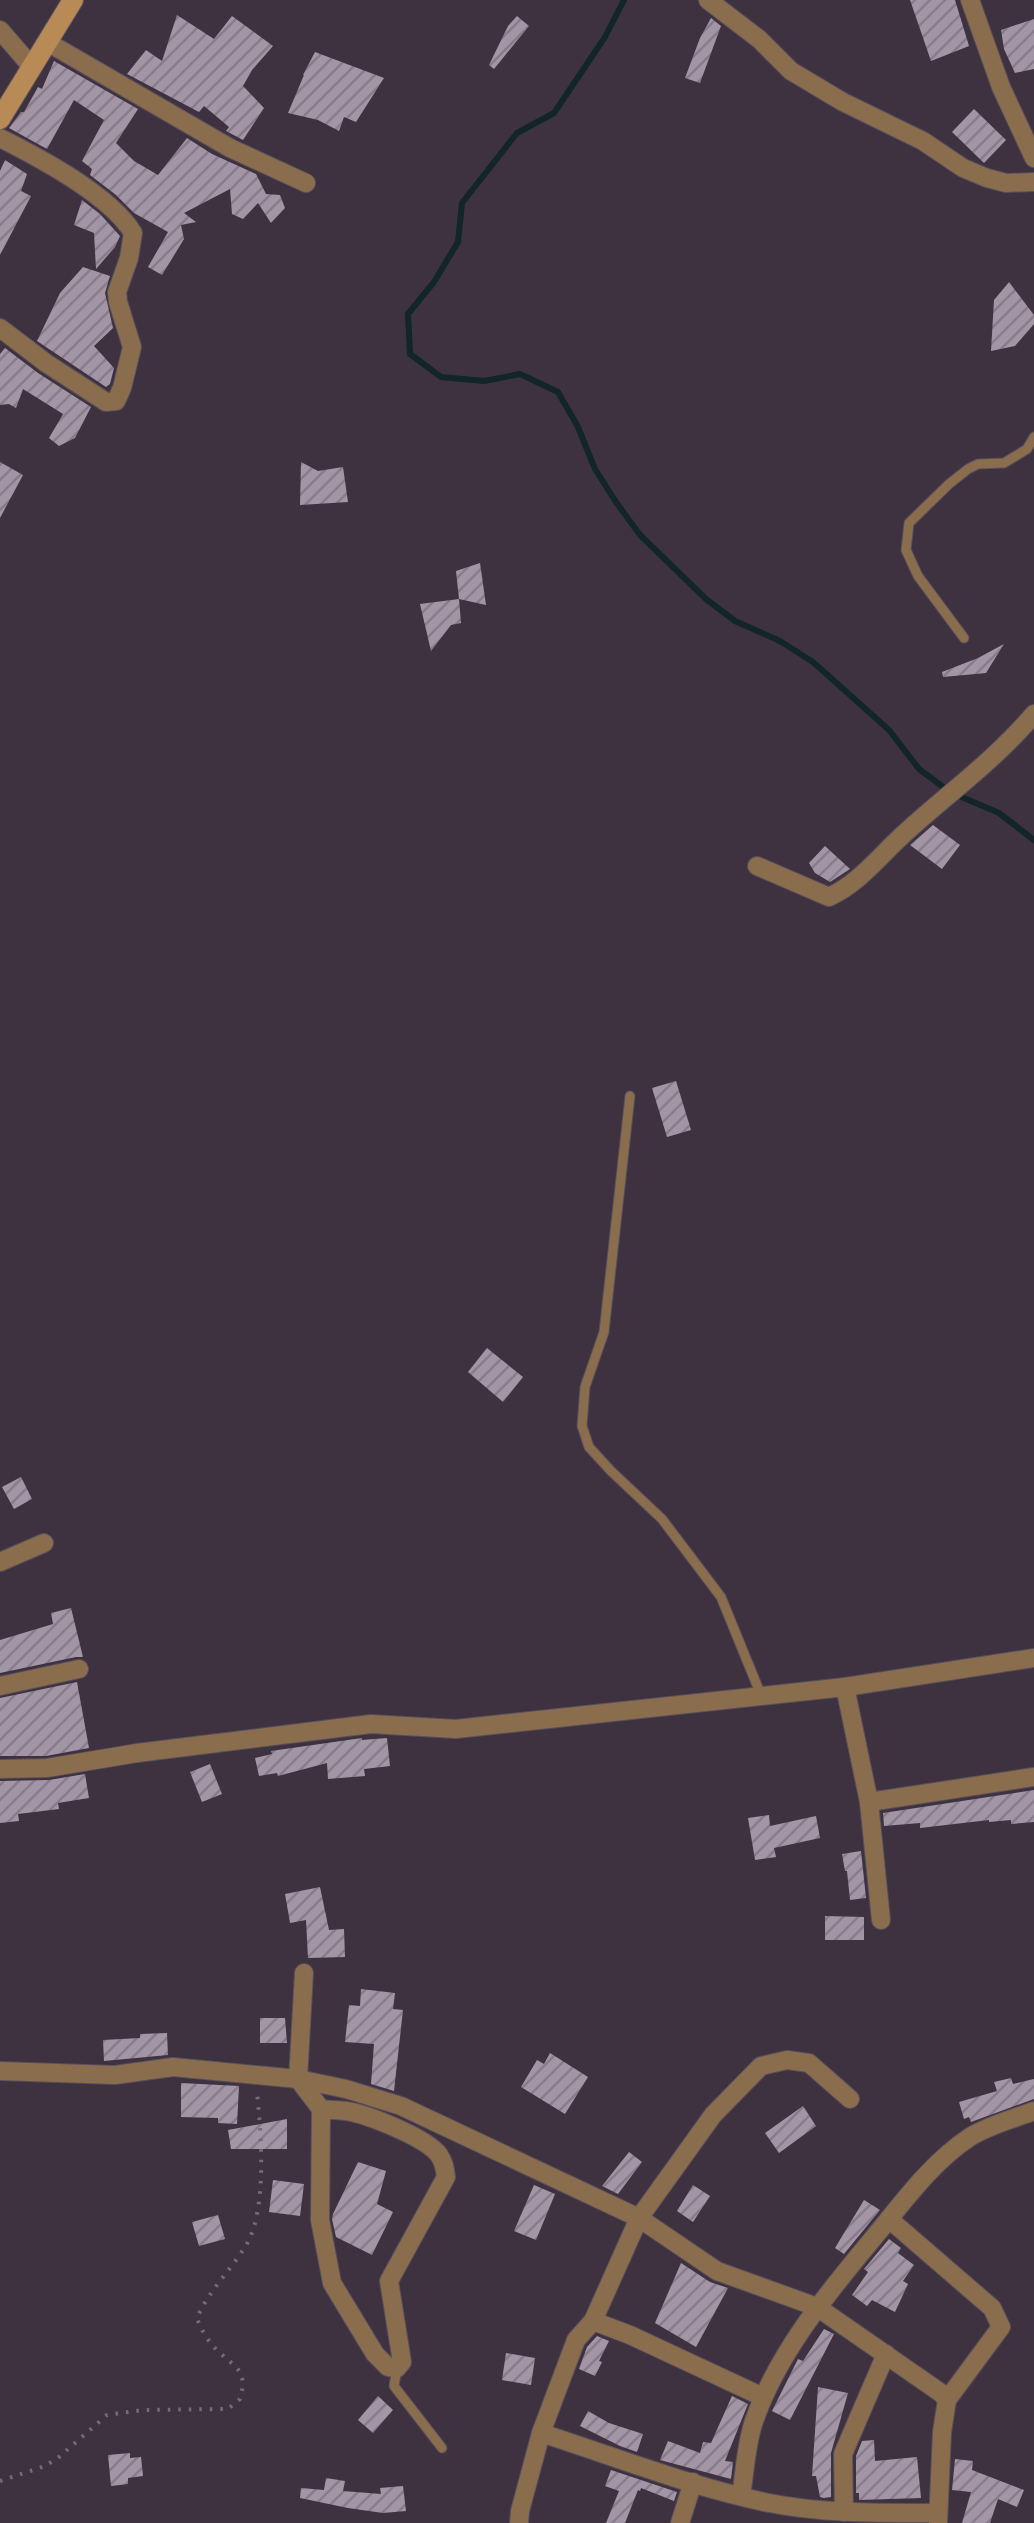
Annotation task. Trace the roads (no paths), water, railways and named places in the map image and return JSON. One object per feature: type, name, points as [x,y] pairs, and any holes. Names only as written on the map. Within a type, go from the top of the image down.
[{"type":"main road","points":[[0,119],[73,0]]},
{"type":"street","points":[[708,0],[759,38],[792,71],[829,94],[923,141],[963,168],[1006,183],[1034,182]]},
{"type":"street","points":[[970,0],[1002,87],[1034,158]]},
{"type":"street","points":[[0,30],[32,67]]},
{"type":"street","points":[[47,42],[230,148],[306,183]]},
{"type":"street","points":[[0,138],[34,154],[115,209],[133,233],[130,258],[117,292],[132,346],[116,401],[106,402],[0,328]]},
{"type":"street","points":[[757,866],[828,897],[848,888],[1031,725]]},
{"type":"street","points":[[0,1562],[44,1543]]},
{"type":"street","points":[[0,1769],[47,1768],[371,1724],[456,1729],[845,1687],[1034,1658]]},
{"type":"street","points":[[0,1686],[80,1669]]},
{"type":"street","points":[[845,1687],[869,1802],[881,1920]]},
{"type":"street","points":[[869,1802],[1034,1777]]},
{"type":"street","points":[[304,1974],[298,2079],[322,2110],[320,2220],[332,2282],[376,2354],[388,2367],[397,2368],[402,2362],[389,2281],[446,2178],[444,2166],[430,2146],[400,2130],[348,2111],[322,2110]]},
{"type":"street","points":[[519,2523],[541,2433],[576,2340],[593,2320],[639,2218],[713,2115],[761,2066],[787,2060],[809,2063],[850,2098]]},
{"type":"street","points":[[0,2071],[114,2075],[173,2068],[251,2073],[346,2089],[400,2106],[639,2218],[716,2271],[816,2307],[928,2382],[948,2400]]},
{"type":"street","points":[[741,2496],[752,2426],[763,2397],[816,2307],[926,2175],[970,2138],[1034,2111]]},
{"type":"street","points":[[541,2433],[770,2503],[938,2518],[942,2432],[948,2400],[1000,2327],[992,2308],[889,2218]]},
{"type":"street","points":[[593,2320],[763,2397]]},
{"type":"street","points":[[844,2512],[843,2454],[886,2354]]},
{"type":"street","points":[[680,2523],[693,2482]]},
{"type":"lane","points":[[964,638],[918,576],[906,550],[909,523],[968,469],[978,464],[1004,463],[1027,449],[1034,438]]},
{"type":"lane","points":[[630,1096],[604,1332],[585,1388],[582,1426],[590,1447],[662,1519],[720,1598],[761,1695]]},
{"type":"lane","points":[[397,2368],[394,2386],[442,2448]]},
{"type":"waterway","points":[[624,0],[605,37],[554,113],[517,133],[462,203],[458,242],[434,282],[408,314],[410,354],[441,377],[484,381],[520,374],[558,392],[595,469],[616,502],[640,535],[706,599],[735,621],[780,641],[813,662],[889,730],[919,769],[950,792],[999,813],[1034,840]]}]
